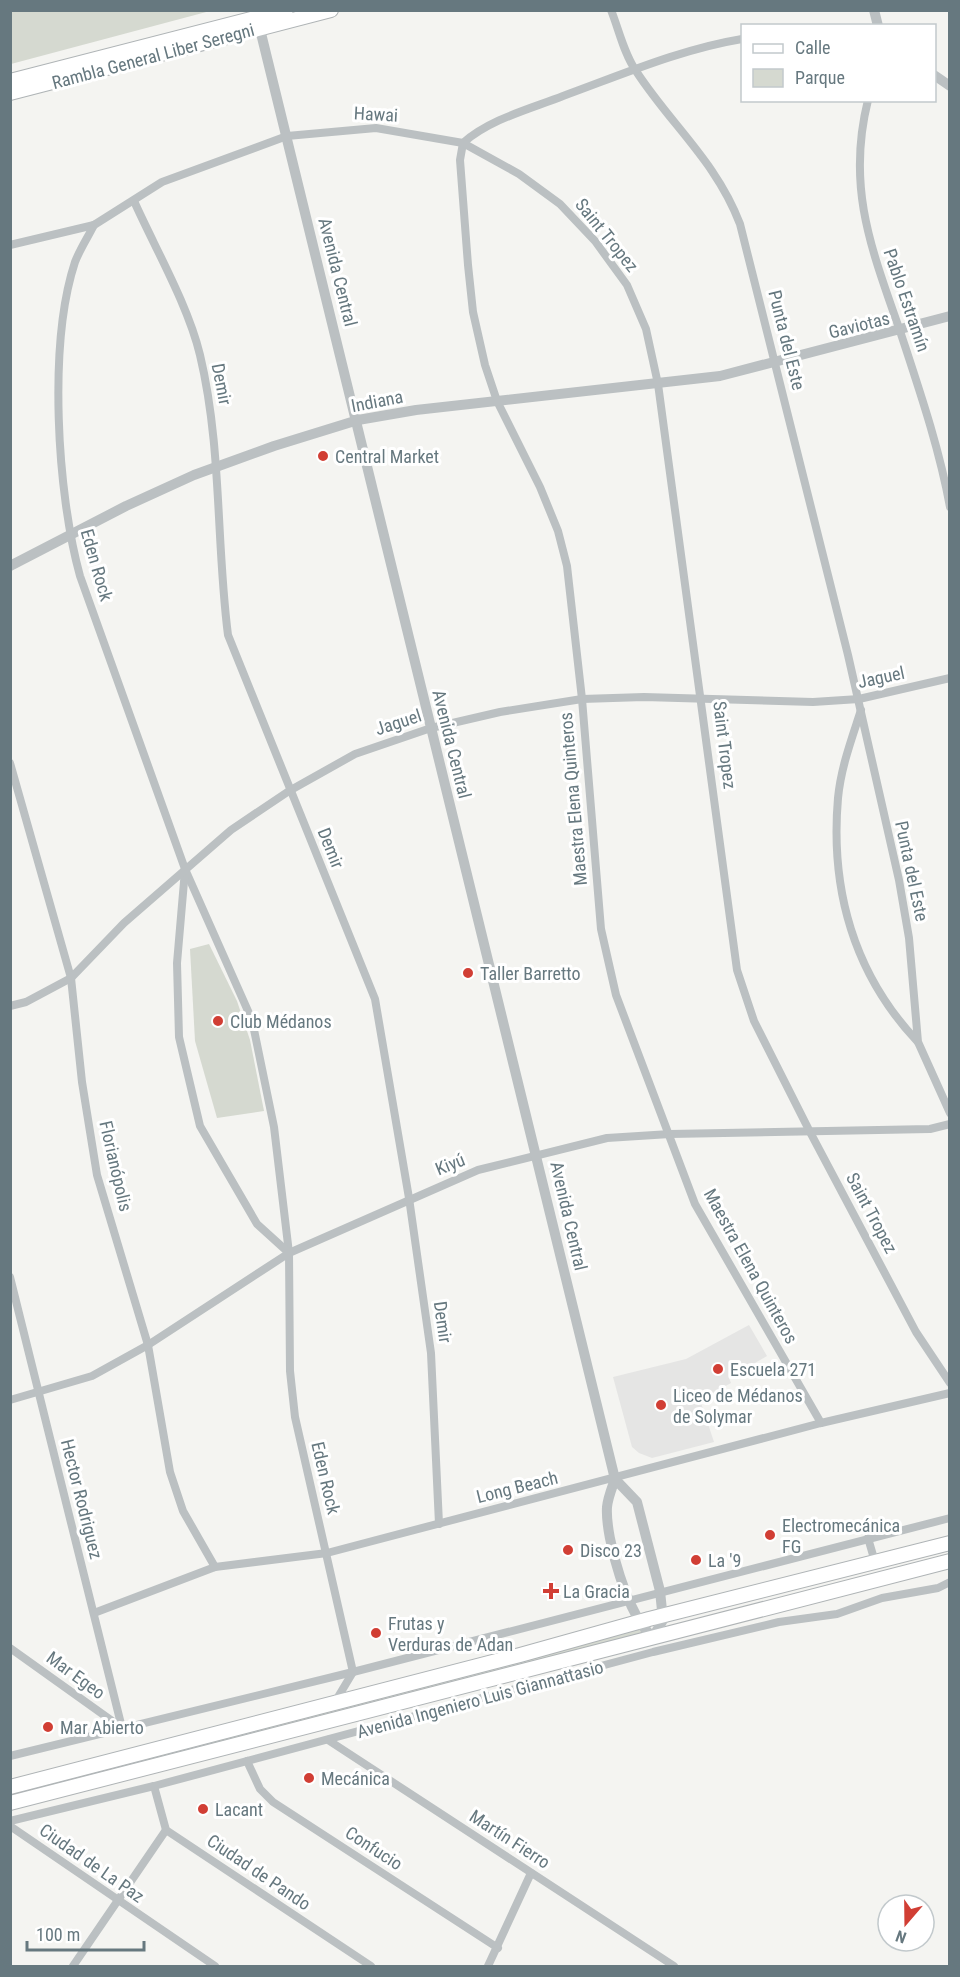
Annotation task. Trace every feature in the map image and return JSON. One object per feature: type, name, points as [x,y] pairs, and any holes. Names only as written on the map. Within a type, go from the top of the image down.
[{"type":"main road","name":"Rambla General Liber Seregni","points":[[10,93],[259,23],[286,10]]},
{"type":"main road","name":"Rambla General Liber Seregni","points":[[10,81],[259,23],[331,10]]},
{"type":"main road","name":"Avenida Ingeniero Luis Giannattasio","points":[[10,1787],[335,1704],[640,1621],[950,1543]]},
{"type":"main road","name":"Avenida Ingeniero Luis Giannattasio","points":[[10,1803],[950,1561]]},
{"type":"street","name":"Punta del Este","points":[[611,10],[634,69],[715,172],[729,194],[740,224],[859,699],[907,927],[918,1042]]},
{"type":"street","name":"Avenida Central","points":[[259,23],[358,420],[615,1479],[607,1505],[607,1517],[627,1600],[653,1637]]},
{"type":"street","points":[[463,143],[474,133],[511,116],[634,69],[741,39]]},
{"type":"street","points":[[936,76],[950,86]]},
{"type":"street","name":"Pablo Estramín","points":[[868,102],[860,140],[859,173],[862,215],[926,409],[950,507]]},
{"type":"street","name":"Hawai","points":[[10,245],[94,225],[162,182],[287,136],[376,128],[463,143]]},
{"type":"street","name":"Saint Tropez","points":[[463,143],[519,174],[560,204],[595,241],[627,285],[646,329],[658,384],[737,970],[754,1022],[810,1132],[916,1332],[950,1383]]},
{"type":"street","name":"Maestra Elena Quinteros","points":[[463,143],[460,160],[472,300],[485,365],[497,401],[540,488],[558,531],[567,566],[582,699],[600,929],[616,994],[695,1204],[821,1423]]},
{"type":"street","name":"Demir","points":[[134,201],[200,352],[208,393],[217,466],[220,576],[228,635],[289,791],[375,999],[409,1198],[431,1353],[439,1524]]},
{"type":"street","name":"Eden Rock","points":[[94,225],[76,260],[68,287],[60,342],[59,400],[69,536],[80,576],[185,869],[252,1020],[274,1127],[289,1253],[290,1371],[295,1417],[353,1672]]},
{"type":"street","name":"Gaviotas","points":[[775,363],[900,332],[950,316]]},
{"type":"street","name":"Indiana","points":[[10,566],[126,506],[217,466],[358,420],[497,401],[720,376],[775,363]]},
{"type":"street","name":"Jaguel","points":[[10,1006],[26,1002],[71,978],[124,923],[231,830],[289,791],[355,754],[431,728],[500,712],[582,699],[702,698],[813,702],[859,699],[950,678]]},
{"type":"street","name":"Punta del Este","points":[[861,709],[846,755],[838,797],[837,841],[842,889],[853,939],[872,984],[894,1016],[918,1042],[950,1113]]},
{"type":"street","name":"Florianópolis","points":[[10,763],[71,978],[82,1082],[98,1175],[148,1345],[170,1472],[183,1511],[215,1567]]},
{"type":"street","name":"Eden Rock","points":[[185,869],[177,963],[179,1037],[200,1126],[257,1224],[289,1253]]},
{"type":"street","name":"Kiyú","points":[[10,1400],[92,1376],[148,1345],[289,1253],[409,1198],[478,1170],[607,1138],[670,1134],[930,1129],[950,1124]]},
{"type":"street","name":"Hector Rodriguez","points":[[10,1277],[122,1728]]},
{"type":"street","name":"Long Beach","points":[[94,1613],[215,1567],[327,1553],[821,1423],[950,1393]]},
{"type":"street","points":[[615,1479],[637,1502],[660,1591],[664,1615],[662,1626],[653,1637],[653,1653]]},
{"type":"street","points":[[10,1756],[353,1672],[950,1518]]},
{"type":"street","points":[[868,1538],[875,1563]]},
{"type":"street","name":"Avenida Ingeniero Luis Giannattasio","points":[[10,1821],[154,1786],[653,1653],[779,1622],[837,1614],[882,1598],[938,1588],[950,1582]]},
{"type":"street","name":"Mar Egeo","points":[[10,1648],[122,1728]]},
{"type":"street","points":[[335,1704],[353,1672]]},
{"type":"street","points":[[327,1722],[328,1740]]},
{"type":"street","name":"Martín Fierro","points":[[328,1740],[674,1966]]},
{"type":"street","name":"Confucio","points":[[247,1761],[260,1789],[273,1802],[498,1948]]},
{"type":"street","points":[[73,1966],[166,1830],[154,1786]]},
{"type":"street","name":"Ciudad de La Paz","points":[[10,1826],[215,1966]]},
{"type":"street","name":"Ciudad de Pando","points":[[166,1830],[371,1966]]},
{"type":"street","points":[[488,1966],[531,1873]]},
{"type":"shaded area","name":"Liceo de Médanos de Solymar","points":[[749,1325],[767,1356],[729,1378],[731,1383],[700,1400],[714,1442],[652,1458],[639,1453],[632,1447],[613,1377],[686,1359]]},
{"type":"green space","points":[[11,10],[210,10],[210,11],[11,64]]},
{"type":"green space","name":"Club Médanos","points":[[209,944],[237,1001],[250,1040],[264,1111],[217,1118],[195,1041],[190,949]]},
{"type":"green space","points":[[642,1627],[646,1632],[11,1799],[11,1792]]},
{"type":"place","name":"Central Market","points":[[323,456]]},
{"type":"place","name":"Taller Barretto","points":[[468,973]]},
{"type":"place","name":"Club Médanos","points":[[218,1021]]},
{"type":"place","name":"Escuela 271","points":[[718,1369]]},
{"type":"place","name":"Liceo de Médanos de Solymar","points":[[661,1405]]},
{"type":"place","name":"Electromecánica FG","points":[[770,1535]]},
{"type":"place","name":"Disco 23","points":[[568,1550]]},
{"type":"place","name":"La '9","points":[[696,1560]]},
{"type":"place","name":"La Gracia","points":[[551,1591]]},
{"type":"place","name":"Frutas y Verduras de Adan","points":[[376,1633]]},
{"type":"place","name":"Mar Abierto","points":[[48,1727]]},
{"type":"place","name":"Mecánica","points":[[309,1778]]},
{"type":"place","name":"Lacant","points":[[203,1809]]}]
